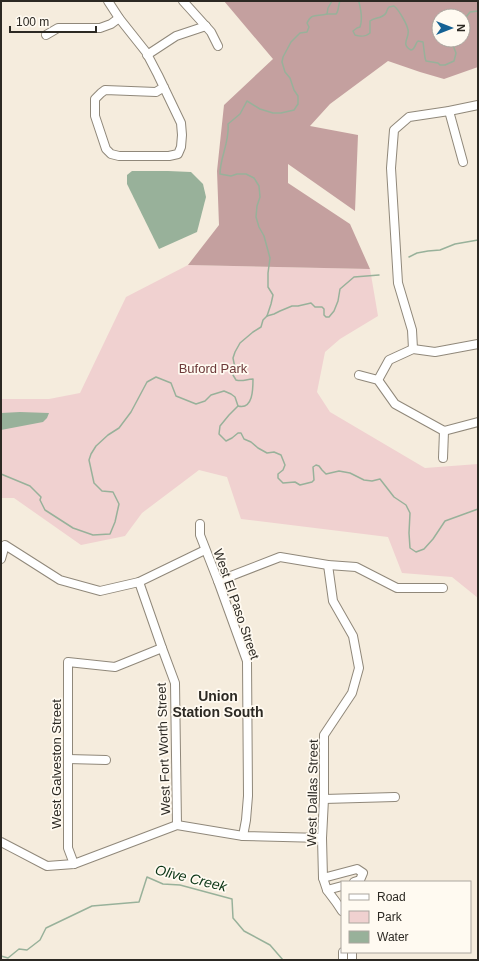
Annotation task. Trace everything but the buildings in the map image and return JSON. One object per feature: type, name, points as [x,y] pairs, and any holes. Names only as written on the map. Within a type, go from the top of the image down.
[{"type":"street","points":[[108,1],[147,55],[164,87],[181,122],[182,135],[181,147],[178,154],[169,156],[119,156],[111,154],[106,149],[95,116],[95,100],[105,90],[156,92],[164,87]]},
{"type":"street","points":[[183,1],[211,32],[218,46]]},
{"type":"street","points":[[46,35],[58,28],[100,28],[111,24],[119,18]]},
{"type":"street","points":[[147,55],[176,36],[206,26]]},
{"type":"street","points":[[412,349],[412,330],[398,283],[391,168],[394,130],[409,116],[449,111],[478,105]]},
{"type":"street","points":[[449,111],[463,162]]},
{"type":"street","points":[[378,380],[388,360],[412,349],[435,352],[478,344]]},
{"type":"street","points":[[359,374],[378,380],[395,404],[444,431],[478,422]]},
{"type":"street","points":[[443,458],[444,431]]},
{"type":"street","name":"West El Paso Street","points":[[200,524],[200,535],[205,550],[218,581],[246,661],[248,796],[243,836]]},
{"type":"street","points":[[1,560],[6,545],[60,580],[100,591],[139,582],[205,550]]},
{"type":"street","points":[[218,581],[280,557],[356,568],[397,588],[443,588]]},
{"type":"street","name":"West Dallas Street","points":[[328,565],[332,601],[353,636],[359,668],[352,693],[324,735],[324,799],[322,838],[323,878],[327,890],[341,910]]},
{"type":"street","name":"West Fort Worth Street","points":[[139,582],[175,683],[177,825]]},
{"type":"street","name":"West Galveston Street","points":[[74,864],[68,848],[68,662],[115,667],[162,648]]},
{"type":"street","points":[[68,759],[106,760]]},
{"type":"street","points":[[324,799],[395,797]]},
{"type":"street","points":[[1,842],[47,866],[74,864],[177,825],[243,836],[322,838]]},
{"type":"street","points":[[323,878],[357,869],[363,873],[360,880],[357,881]]},
{"type":"street","points":[[327,890],[341,886]]},
{"type":"green space","name":"Buford Park","points":[[188,265],[370,269],[378,316],[340,339],[325,352],[317,392],[330,412],[425,468],[478,464],[478,598],[452,577],[402,573],[388,537],[241,519],[227,477],[199,470],[142,513],[125,536],[81,545],[14,498],[1,498],[1,399],[49,399],[80,393],[126,297]]},
{"type":"shaded area","points":[[224,1],[478,1],[478,67],[444,79],[388,61],[330,104],[310,126],[358,135],[355,211],[288,164],[288,183],[350,224],[370,269],[188,265],[219,225],[217,171],[224,105],[273,59]]},
{"type":"water","points":[[132,171],[191,172],[203,184],[206,197],[197,232],[159,249],[127,184],[127,175]]},
{"type":"water","points":[[1,413],[49,413],[43,422],[1,430]]},
{"type":"waterway","points":[[1,474],[30,486],[41,497],[40,500],[45,510],[73,528],[93,535],[110,534],[115,522],[119,504],[113,492],[102,491],[94,483],[89,460],[96,446],[108,435],[119,428],[131,412],[147,382],[156,377],[171,383],[176,396],[196,404],[205,401],[211,395],[224,391],[235,397],[238,406],[247,405],[251,398],[253,379],[241,381],[236,380],[233,375],[235,368],[233,358],[240,343],[261,327],[263,320],[267,316],[273,295],[268,287],[270,258],[264,236],[256,217],[260,197],[259,186],[254,178],[246,174],[231,176],[220,174],[220,168],[228,137],[228,124],[240,114],[247,101],[260,109],[273,113],[294,110],[298,104],[298,96],[294,90],[290,78],[285,72],[282,62],[283,57],[291,42],[300,33],[307,32],[309,27],[307,23],[311,17],[327,14],[328,8],[332,1]]},
{"type":"waterway","points":[[327,14],[336,14],[340,1]]},
{"type":"waterway","points":[[358,1],[361,11],[361,21],[360,27],[353,31],[355,35],[363,36],[370,33],[370,21],[383,16],[389,7],[394,6],[407,27],[408,33],[406,45],[411,50],[418,41],[423,42],[426,61],[438,63],[440,65],[445,65],[454,61],[456,53],[454,48]]},
{"type":"waterway","points":[[471,12],[478,11]]},
{"type":"waterway","points":[[409,257],[417,253],[440,250],[455,244],[478,240]]},
{"type":"waterway","points":[[267,316],[292,306],[311,303],[315,307],[322,307],[324,309],[324,315],[329,317],[334,311],[338,301],[340,289],[354,277],[379,275]]},
{"type":"waterway","points":[[238,406],[220,426],[219,434],[226,441],[238,433],[241,433],[244,439],[267,453],[274,452],[281,455],[285,465],[283,470],[278,474],[278,478],[283,483],[295,482],[300,485],[312,482],[314,480],[313,467],[316,465],[319,466],[326,474],[339,471],[350,473],[364,480],[372,481],[380,479],[394,497],[406,505],[410,513],[410,548],[416,552],[424,549],[445,521],[478,509]]},
{"type":"waterway","name":"Olive Creek","points":[[1,956],[8,958],[19,949],[27,950],[40,940],[46,928],[92,906],[139,902],[147,877],[163,884],[180,885],[232,899],[233,918],[244,931],[270,945],[283,960]]},
{"type":"district","name":"Union Station South","points":[[218,704]]}]
